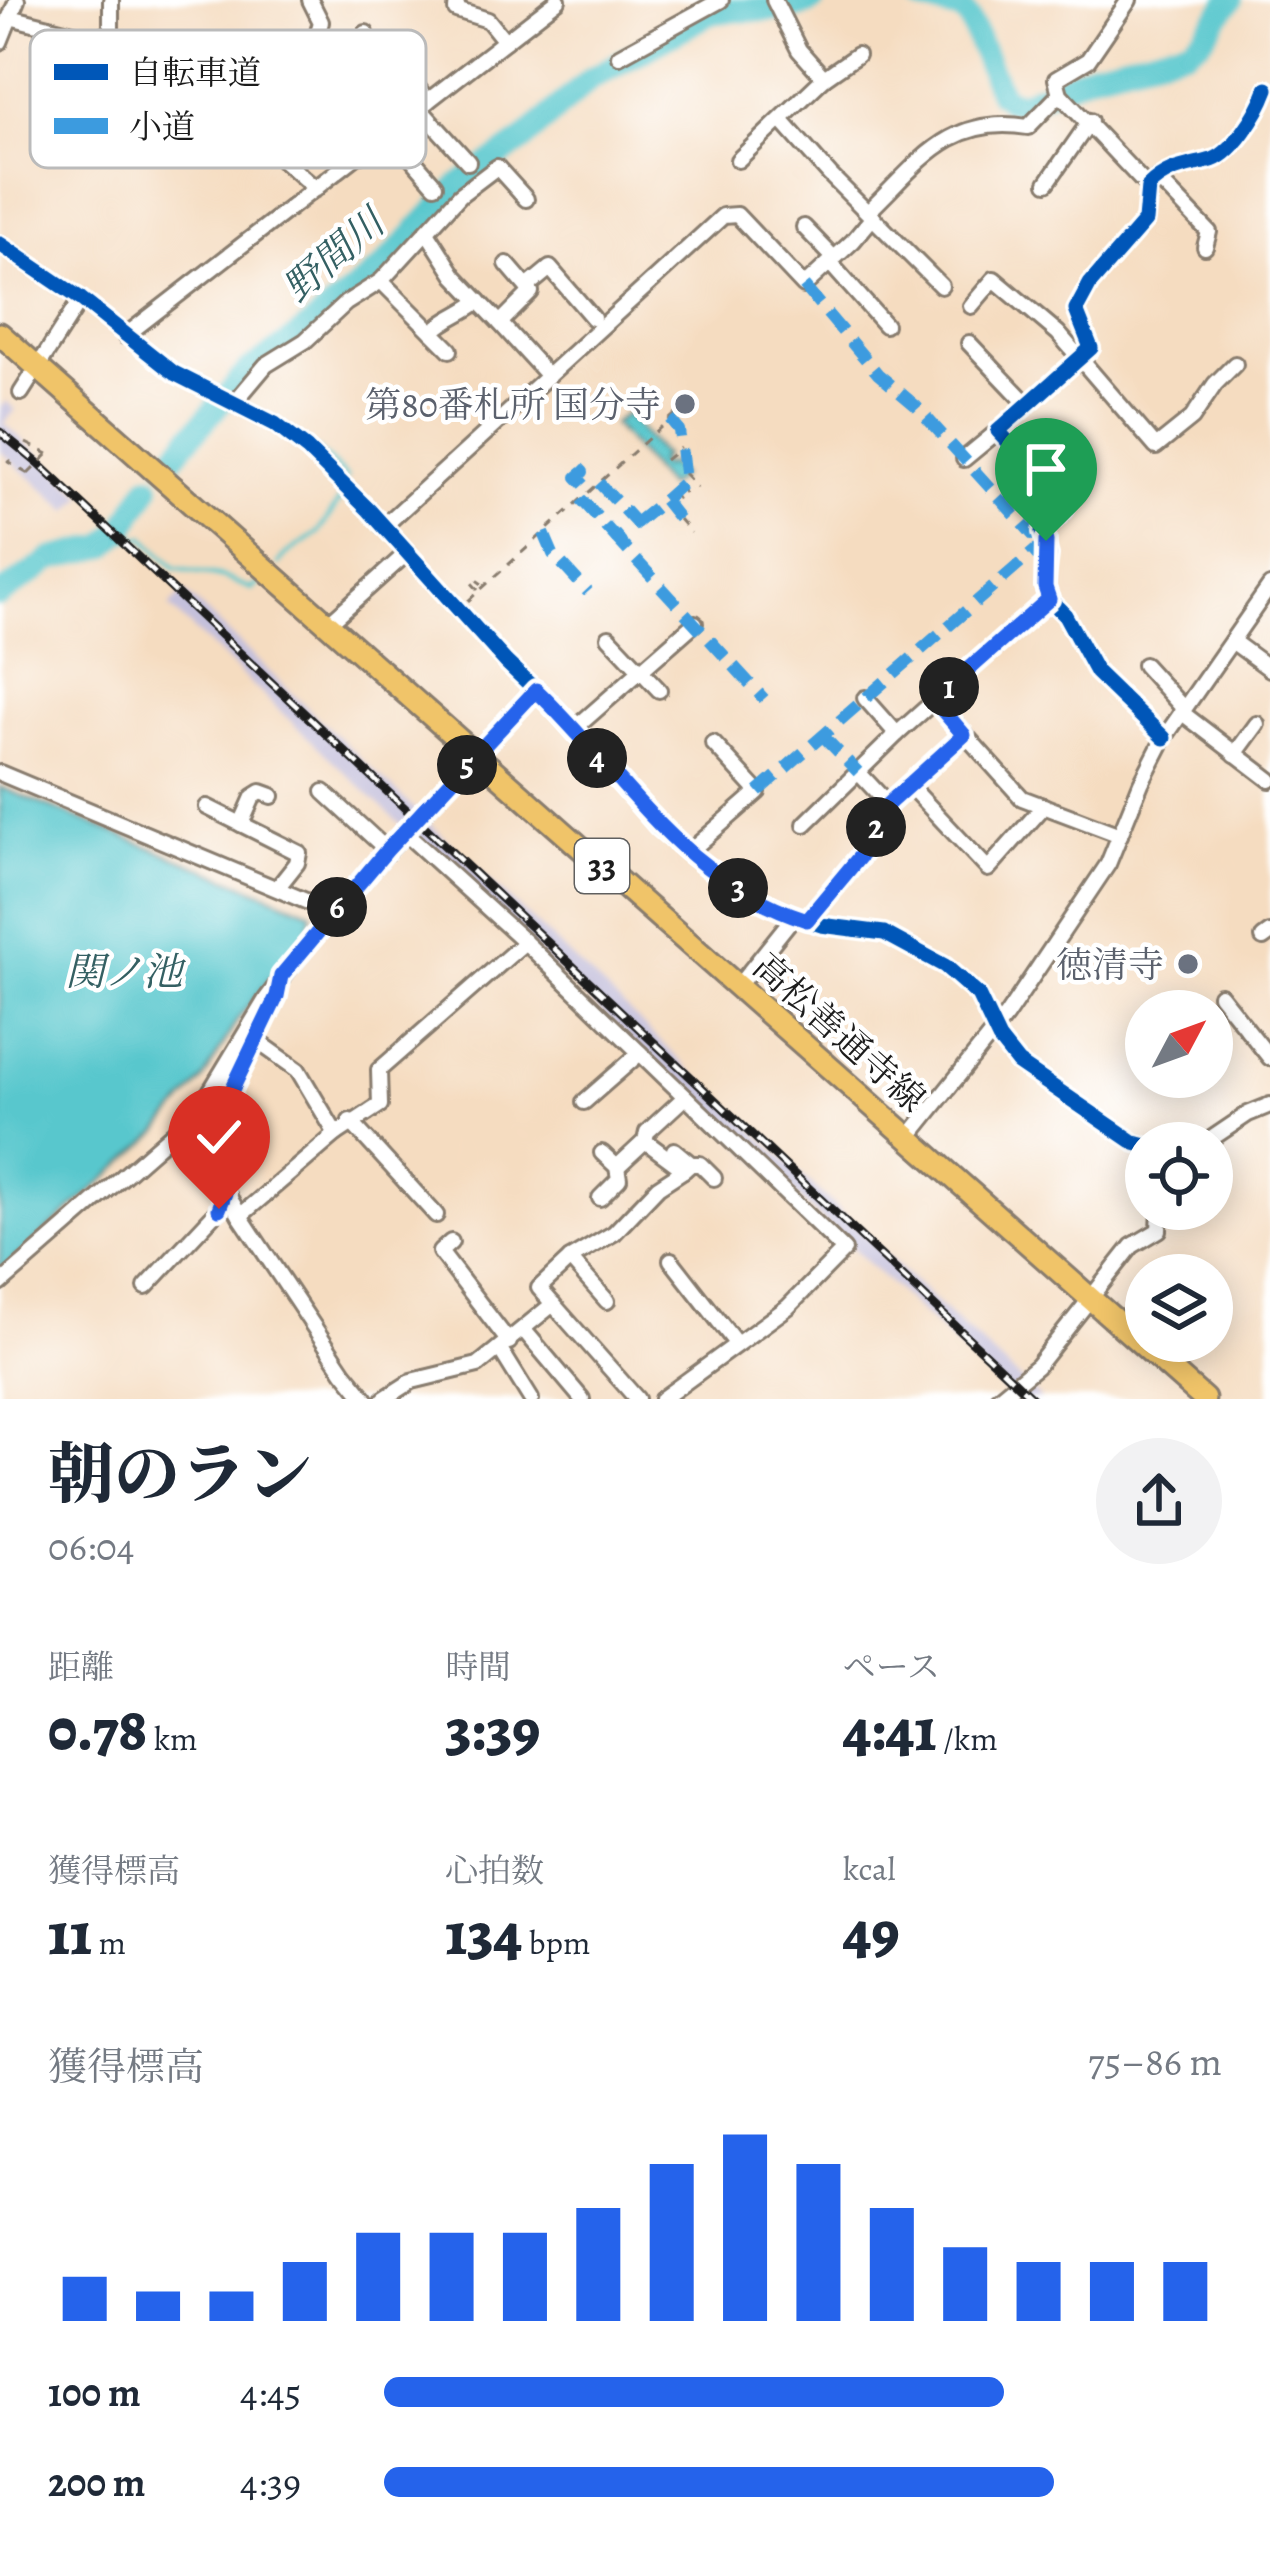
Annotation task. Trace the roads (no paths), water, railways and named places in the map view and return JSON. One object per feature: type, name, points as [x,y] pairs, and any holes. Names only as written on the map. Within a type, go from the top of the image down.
[{"type":"main road","name":"高松善通寺線","points":[[0,334],[1204,1399]]},
{"type":"street","points":[[0,42],[17,0]]},
{"type":"street","points":[[310,0],[321,22],[319,30]]},
{"type":"street","points":[[458,0],[456,10],[488,20],[505,40]]},
{"type":"street","points":[[426,103],[559,0]]},
{"type":"street","points":[[619,56],[721,0]]},
{"type":"street","points":[[1129,0],[1088,60],[1056,80],[1059,90],[1209,232],[1205,247]]},
{"type":"street","points":[[777,5],[799,50],[824,78]]},
{"type":"street","points":[[10,17],[61,30]]},
{"type":"street","points":[[738,160],[824,78],[857,56]]},
{"type":"street","points":[[964,459],[1091,348],[1076,310],[1090,284],[1145,221],[1153,183],[1175,168],[1214,161],[1259,111],[1267,89],[1270,93]]},
{"type":"street","points":[[383,526],[723,216],[737,215],[804,286],[949,134],[998,122],[1028,127],[1059,90]]},
{"type":"street","points":[[426,108],[468,162]]},
{"type":"street","points":[[782,120],[941,286]]},
{"type":"street","points":[[1047,183],[1090,121]]},
{"type":"street","points":[[227,400],[266,364],[305,341],[346,303],[381,281],[460,195],[497,167],[526,199]]},
{"type":"street","points":[[293,168],[316,189]]},
{"type":"street","points":[[125,336],[343,168]]},
{"type":"street","points":[[420,168],[435,185]]},
{"type":"street","points":[[804,227],[885,325]]},
{"type":"street","points":[[427,232],[455,276],[548,376]]},
{"type":"street","points":[[0,244],[82,299],[173,373],[274,424],[308,449],[659,828],[688,853],[743,892],[800,918],[884,933],[945,966],[978,995],[1018,1063],[1125,1133]]},
{"type":"street","points":[[500,323],[531,292],[507,264]]},
{"type":"street","points":[[527,287],[550,268],[593,318]]},
{"type":"street","points":[[971,306],[994,279],[1058,333],[1156,447],[1192,418],[1235,364]]},
{"type":"street","points":[[381,281],[450,350]]},
{"type":"street","points":[[22,393],[82,299]]},
{"type":"street","points":[[432,332],[448,316],[464,314],[479,301]]},
{"type":"street","points":[[968,343],[1028,405]]},
{"type":"street","points":[[998,431],[1066,505],[1042,532],[1049,599],[1065,615],[1096,672],[1164,739]]},
{"type":"street","points":[[328,624],[407,553]]},
{"type":"street","points":[[909,1137],[994,1029],[1108,864],[1164,739],[1270,586]]},
{"type":"street","points":[[805,824],[897,734],[1049,599]]},
{"type":"street","points":[[573,730],[695,623]]},
{"type":"street","points":[[609,637],[658,690]]},
{"type":"street","points":[[1232,641],[1270,669]]},
{"type":"street","points":[[1144,665],[1183,711],[1270,780]]},
{"type":"street","points":[[0,1284],[197,1107],[281,976],[332,912],[536,690]]},
{"type":"street","points":[[865,698],[897,734]]},
{"type":"street","points":[[934,700],[1022,798],[1120,835]]},
{"type":"street","points":[[1235,754],[1257,724]]},
{"type":"street","points":[[738,986],[872,842],[888,804],[964,735]]},
{"type":"street","points":[[688,853],[758,792],[713,743]]},
{"type":"street","points":[[858,772],[888,804]]},
{"type":"street","points":[[0,773],[332,912]]},
{"type":"street","points":[[909,785],[988,869],[1044,806]]},
{"type":"street","points":[[242,824],[253,797],[261,792],[272,796]]},
{"type":"street","points":[[324,792],[387,850]]},
{"type":"street","points":[[207,807],[298,853],[278,887]]},
{"type":"street","points":[[404,832],[526,942],[844,1250],[788,1306],[735,1342],[672,1396]]},
{"type":"street","points":[[240,1216],[350,1121],[380,1105],[379,1070],[526,942]]},
{"type":"street","points":[[281,976],[277,996],[214,1127],[211,1166],[366,1399]]},
{"type":"street","points":[[1233,1011],[1270,1058]]},
{"type":"street","points":[[256,1040],[298,1070],[337,1134]]},
{"type":"street","points":[[584,1102],[640,1053]]},
{"type":"street","points":[[617,1167],[685,1097]]},
{"type":"street","points":[[1233,1124],[1270,1105]]},
{"type":"street","points":[[350,1121],[436,1215]]},
{"type":"street","points":[[645,1141],[687,1167]]},
{"type":"street","points":[[674,1150],[687,1167]]},
{"type":"street","points":[[600,1198],[619,1179],[617,1167],[602,1153]]},
{"type":"street","points":[[637,1399],[539,1288],[570,1259],[614,1233],[658,1187],[687,1167],[700,1164],[714,1178]]},
{"type":"street","points":[[146,1287],[219,1209],[225,1193]]},
{"type":"street","points":[[997,1399],[1037,1366],[1132,1246],[1160,1230]]},
{"type":"street","points":[[451,1242],[440,1252],[504,1346],[531,1399]]},
{"type":"street","points":[[570,1259],[607,1301]]},
{"type":"street","points":[[671,1260],[735,1342]]},
{"type":"street","points":[[384,1399],[412,1381],[478,1365],[553,1304]]},
{"type":"street","points":[[523,1329],[582,1399]]},
{"type":"water","points":[[626,413],[663,456],[658,462],[663,467],[669,463],[680,476],[667,487],[613,424]]},
{"type":"water","name":"関ノ池","points":[[0,787],[312,912],[308,931],[238,1019],[203,1080],[157,1134],[0,1272]]},
{"type":"waterway","name":"野間川","points":[[167,464],[247,372],[383,267],[459,185],[524,140],[590,79],[709,14],[790,9],[814,0]]},
{"type":"waterway","name":"野間川","points":[[920,0],[961,10],[969,18],[1000,93],[1010,101],[1023,102],[1093,72],[1189,48],[1231,0]]},
{"type":"waterway","points":[[317,450],[347,478]]},
{"type":"waterway","name":"野間川","points":[[0,595],[52,559],[105,546],[123,529],[149,486]]},
{"type":"waterway","points":[[279,564],[319,532],[345,492]]},
{"type":"waterway","points":[[42,566],[98,558],[128,539],[144,537],[175,568],[222,577],[252,589],[260,583]]},
{"type":"railway","points":[[0,432],[1033,1399]]},
{"type":"place","name":"第80番札所 国分寺","points":[[685,404]]},
{"type":"place","name":"徳清寺","points":[[1188,964]]}]
